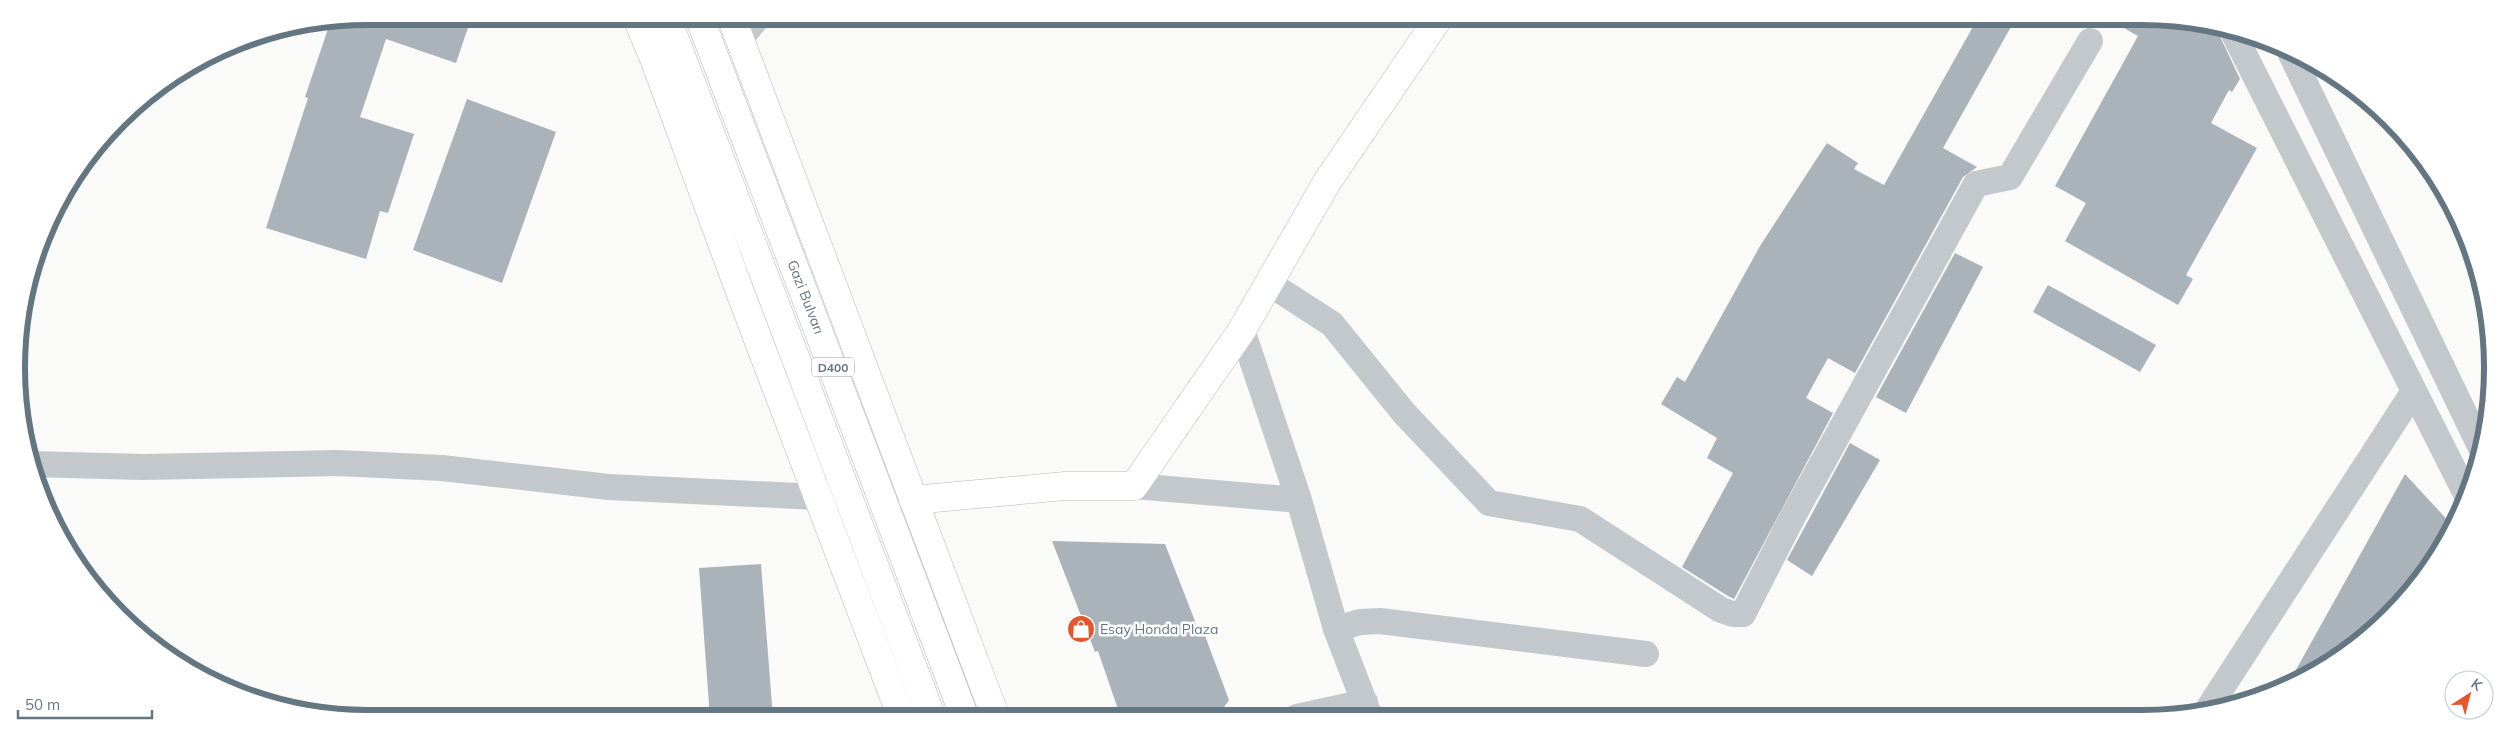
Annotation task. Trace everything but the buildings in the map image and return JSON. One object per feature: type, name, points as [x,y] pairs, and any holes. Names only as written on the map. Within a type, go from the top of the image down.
[{"type":"main road","points":[[640,25],[899,710]]},
{"type":"main road","name":"D400","points":[[669,25],[929,710]]},
{"type":"main road","name":"Gazi Bulvarı","points":[[702,25],[962,710]]},
{"type":"main road","points":[[913,500],[1065,486],[1134,486],[1242,330],[1327,182],[1434,25]]},
{"type":"main road","points":[[736,28],[993,710]]},
{"type":"street","points":[[2236,39],[2463,487]]},
{"type":"street","points":[[1270,284],[1332,324],[1404,413],[1489,503],[1580,519],[1721,610],[1733,614],[1743,614],[1792,518],[1976,184],[2010,177],[2090,41]]},
{"type":"street","points":[[2294,61],[2476,438]]},
{"type":"street","points":[[1242,330],[1299,500],[1336,629],[1367,710]]},
{"type":"street","points":[[2213,702],[2414,391]]},
{"type":"street","points":[[39,464],[144,468],[338,463],[442,468],[609,486],[817,497],[845,488]]},
{"type":"street","points":[[1134,486],[1299,500]]},
{"type":"street","points":[[1336,629],[1360,622],[1380,621],[1646,654]]},
{"type":"place","name":"Esay Honda Plaza","points":[[1081,629]]}]
